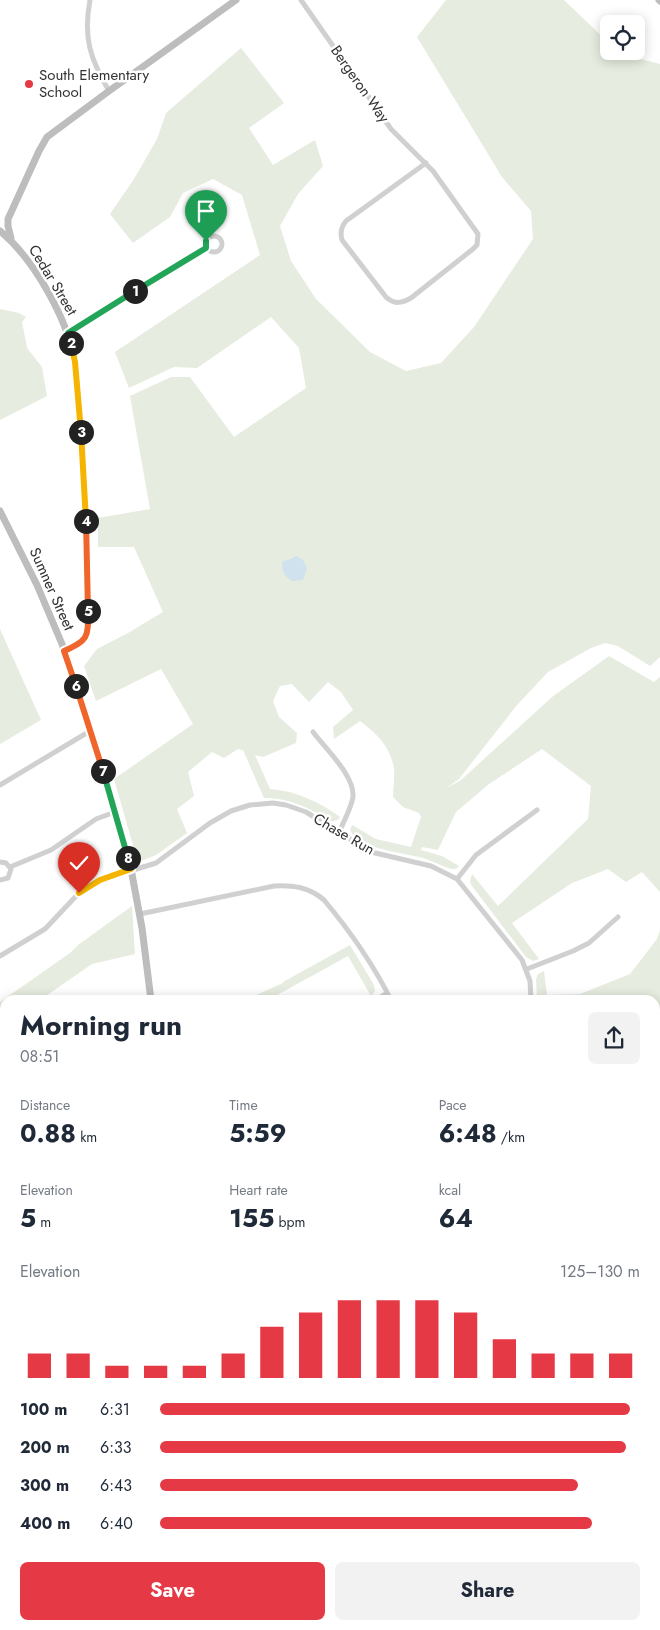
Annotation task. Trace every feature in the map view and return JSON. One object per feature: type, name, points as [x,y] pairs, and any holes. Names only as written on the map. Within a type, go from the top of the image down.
[{"type":"street","points":[[90,0],[87,29],[89,45],[100,75],[110,90]]},
{"type":"street","points":[[0,222],[8,218],[47,137],[236,0]]},
{"type":"street","name":"Bergeron Way","points":[[301,0],[391,129],[426,163],[478,234],[476,245],[473,249],[404,302],[396,302],[386,297],[342,240],[340,235],[341,229],[346,221],[426,163]]},
{"type":"street","name":"Cedar Street","points":[[8,218],[8,232],[12,241],[56,307],[68,333],[75,362],[84,475],[88,632],[82,642],[64,651]]},
{"type":"street","name":"Cedar Street","points":[[0,230],[12,241]]},
{"type":"street","points":[[68,333],[206,248]]},
{"type":"street","name":"Sumner Street","points":[[0,511],[37,585],[74,679],[131,869],[140,914],[150,995]]},
{"type":"street","points":[[0,785],[90,731]]},
{"type":"street","points":[[313,732],[349,779],[353,789],[353,798],[339,833]]},
{"type":"street","name":"Chase Run","points":[[0,956],[45,929],[79,893],[90,885],[131,869],[156,863],[222,815],[240,807],[274,803],[306,812],[371,852],[431,866],[457,879],[522,960],[527,970],[531,995]]},
{"type":"street","points":[[457,879],[476,855],[537,810]]},
{"type":"street","points":[[10,866],[51,850],[96,819],[115,812]]},
{"type":"street","points":[[0,862],[6,862],[10,866],[10,876],[6,880],[0,880]]},
{"type":"street","points":[[140,914],[266,887],[301,887],[319,896],[357,942],[387,993],[384,995]]},
{"type":"street","points":[[527,970],[582,947],[618,917]]},
{"type":"shaded area","points":[[446,0],[564,0],[600,34],[600,60],[644,60],[660,64],[660,657],[650,666],[618,646],[605,643],[591,648],[548,672],[517,705],[459,779],[445,789],[461,780],[552,697],[609,656],[654,682],[660,677],[660,892],[642,872],[626,882],[608,869],[572,883],[512,923],[539,959],[533,961],[526,957],[470,882],[472,874],[498,906],[588,819],[591,786],[542,749],[489,784],[456,812],[438,850],[422,847],[421,850],[442,856],[459,866],[456,869],[451,869],[423,858],[372,846],[362,842],[355,836],[350,830],[352,825],[376,839],[411,847],[421,817],[419,813],[403,807],[393,797],[394,772],[390,754],[372,731],[360,721],[334,739],[333,727],[353,710],[341,692],[328,682],[309,702],[292,684],[280,686],[273,701],[279,717],[297,733],[296,743],[263,757],[255,755],[270,789],[289,792],[307,798],[340,817],[331,821],[299,805],[273,798],[264,798],[243,750],[238,749],[224,758],[212,752],[188,772],[194,796],[177,809],[187,833],[156,855],[141,861],[136,856],[114,779],[193,724],[161,669],[96,701],[84,666],[97,649],[163,612],[134,547],[98,547],[98,518],[150,509],[130,396],[171,377],[190,377],[234,437],[306,388],[299,348],[271,317],[197,368],[174,367],[129,388],[115,352],[260,255],[242,195],[213,179],[183,193],[170,217],[133,243],[110,214],[134,179],[157,139],[166,113],[241,48],[284,103],[249,128],[273,165],[315,140],[323,166],[298,194],[280,226],[291,261],[316,299],[370,352],[406,371],[441,363],[474,327],[533,239],[531,211],[502,177],[417,37]]},
{"type":"shaded area","points":[[0,309],[19,313],[26,317],[22,322],[27,348],[42,367],[47,396],[0,420]]},
{"type":"shaded area","points":[[0,629],[41,720],[0,744]]},
{"type":"shaded area","points":[[132,906],[135,954],[92,964],[47,995],[10,995],[70,953],[78,945]]},
{"type":"shaded area","points":[[660,930],[660,995],[547,995],[580,994],[630,974],[657,939]]},
{"type":"shaded area","points":[[350,945],[374,985],[375,991],[370,995],[348,956],[277,995],[256,995]]},
{"type":"shaded area","points":[[544,971],[547,995],[537,995],[536,979],[538,974]]},
{"type":"water","points":[[296,556],[303,560],[307,568],[303,580],[292,581],[284,572],[282,564],[283,561]]},
{"type":"place","name":"South Elementary School","points":[[29,84]]},
{"type":"route","points":[[79,893],[100,880],[131,869],[64,651],[82,642],[88,632],[84,475],[75,362],[68,333],[206,248],[206,241]]}]
